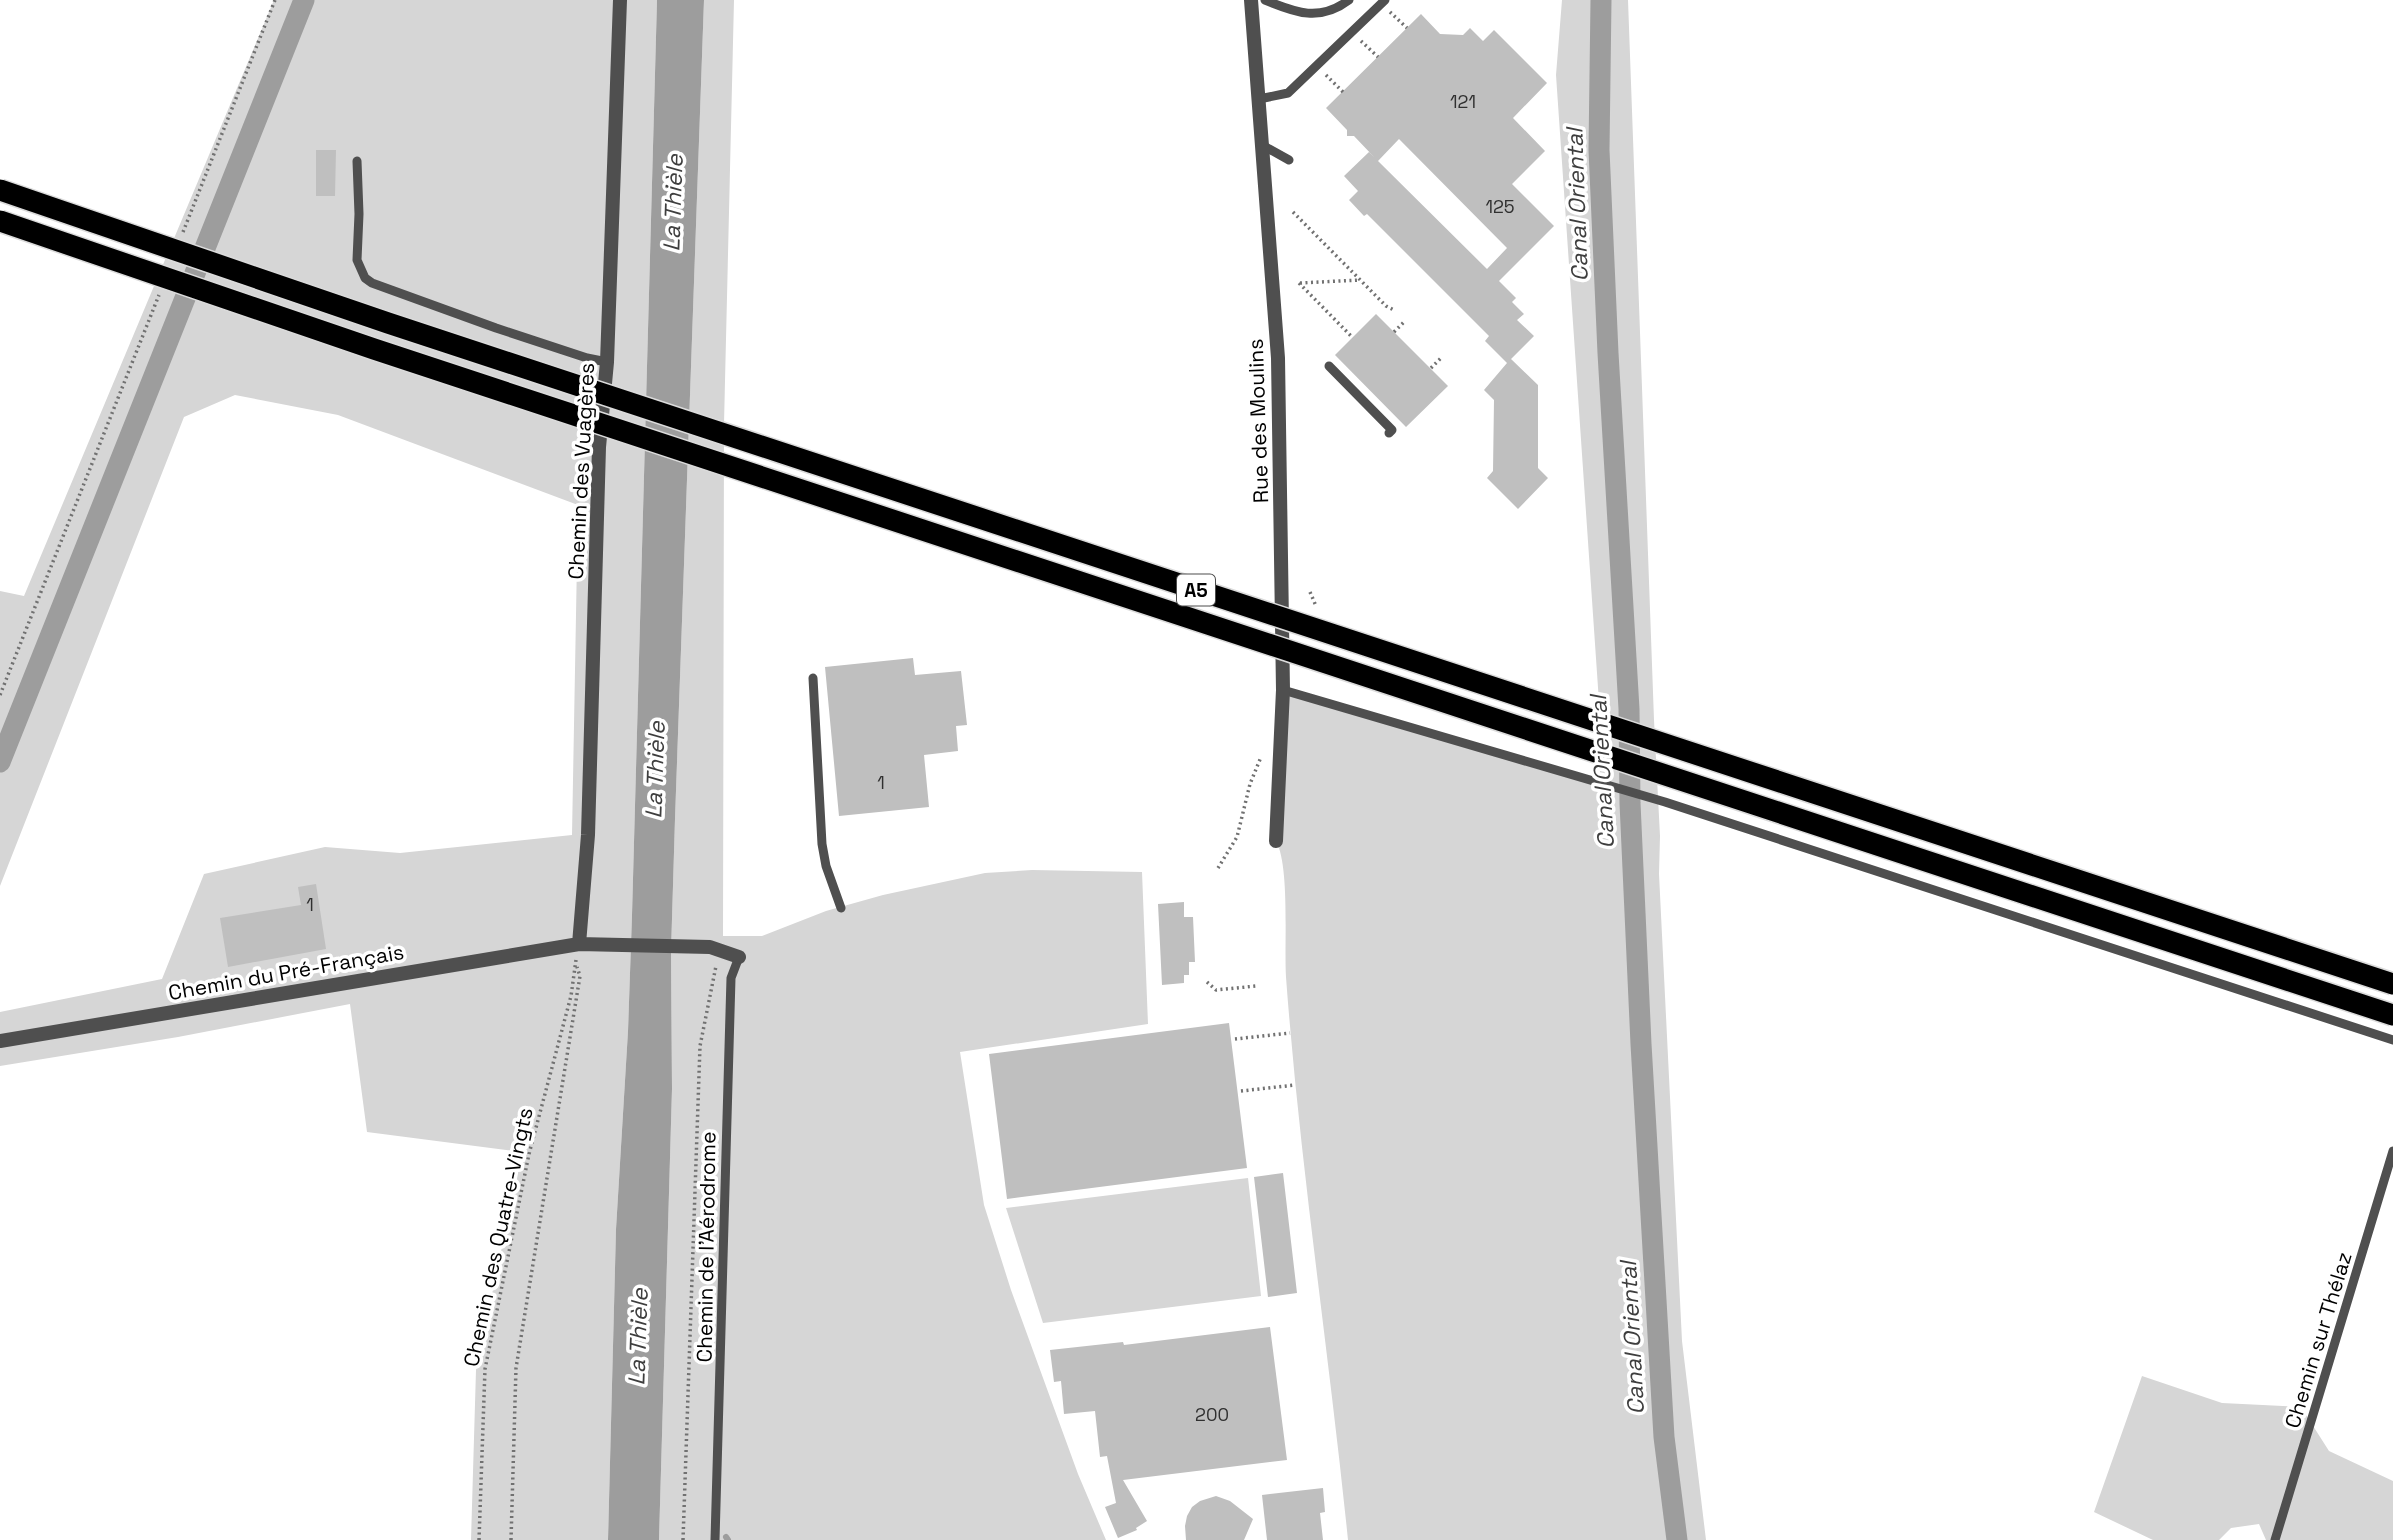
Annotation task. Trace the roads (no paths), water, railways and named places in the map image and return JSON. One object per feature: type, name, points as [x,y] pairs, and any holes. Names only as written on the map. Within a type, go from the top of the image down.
[{"type":"highway","name":"A5","points":[[0,190],[388,323],[2393,984]]},
{"type":"highway","name":"A5","points":[[0,221],[374,349],[2393,1015]]},
{"type":"street","name":"Chemin des Vuagères","points":[[579,944],[588,835],[600,447],[607,362],[620,0]]},
{"type":"street","name":"Rue des Moulins","points":[[1251,0],[1278,358],[1283,690],[1276,841]]},
{"type":"street","name":"Chemin du Pré-Français","points":[[0,1041],[579,944],[714,949],[739,957]]},
{"type":"lane","points":[[1265,0],[1311,14],[1337,9],[1349,0]]},
{"type":"lane","points":[[1259,99],[1288,93],[1385,0]]},
{"type":"lane","points":[[1262,145],[1289,160]]},
{"type":"lane","points":[[357,161],[357,260],[365,278],[388,291],[587,358],[607,362]]},
{"type":"lane","points":[[1329,366],[1392,430],[1389,433]]},
{"type":"lane","points":[[813,678],[822,844],[826,866],[841,908]]},
{"type":"lane","points":[[1283,690],[1665,802],[2393,1040]]},
{"type":"lane","name":"Chemin de l'Aérodrome","points":[[715,1540],[731,978],[739,957]]},
{"type":"lane","name":"Chemin sur Thélaz","points":[[2275,1540],[2393,1151]]},
{"type":"water","name":"La Thièle","points":[[657,0],[704,0],[671,952],[672,1089],[659,1540],[608,1540],[616,1229],[632,915]]},
{"type":"waterway","points":[[0,762],[304,0]]},
{"type":"waterway","name":"Canal Oriental","points":[[1601,0],[1599,150],[1629,709],[1630,803],[1641,1044],[1664,1437],[1677,1540]]}]
